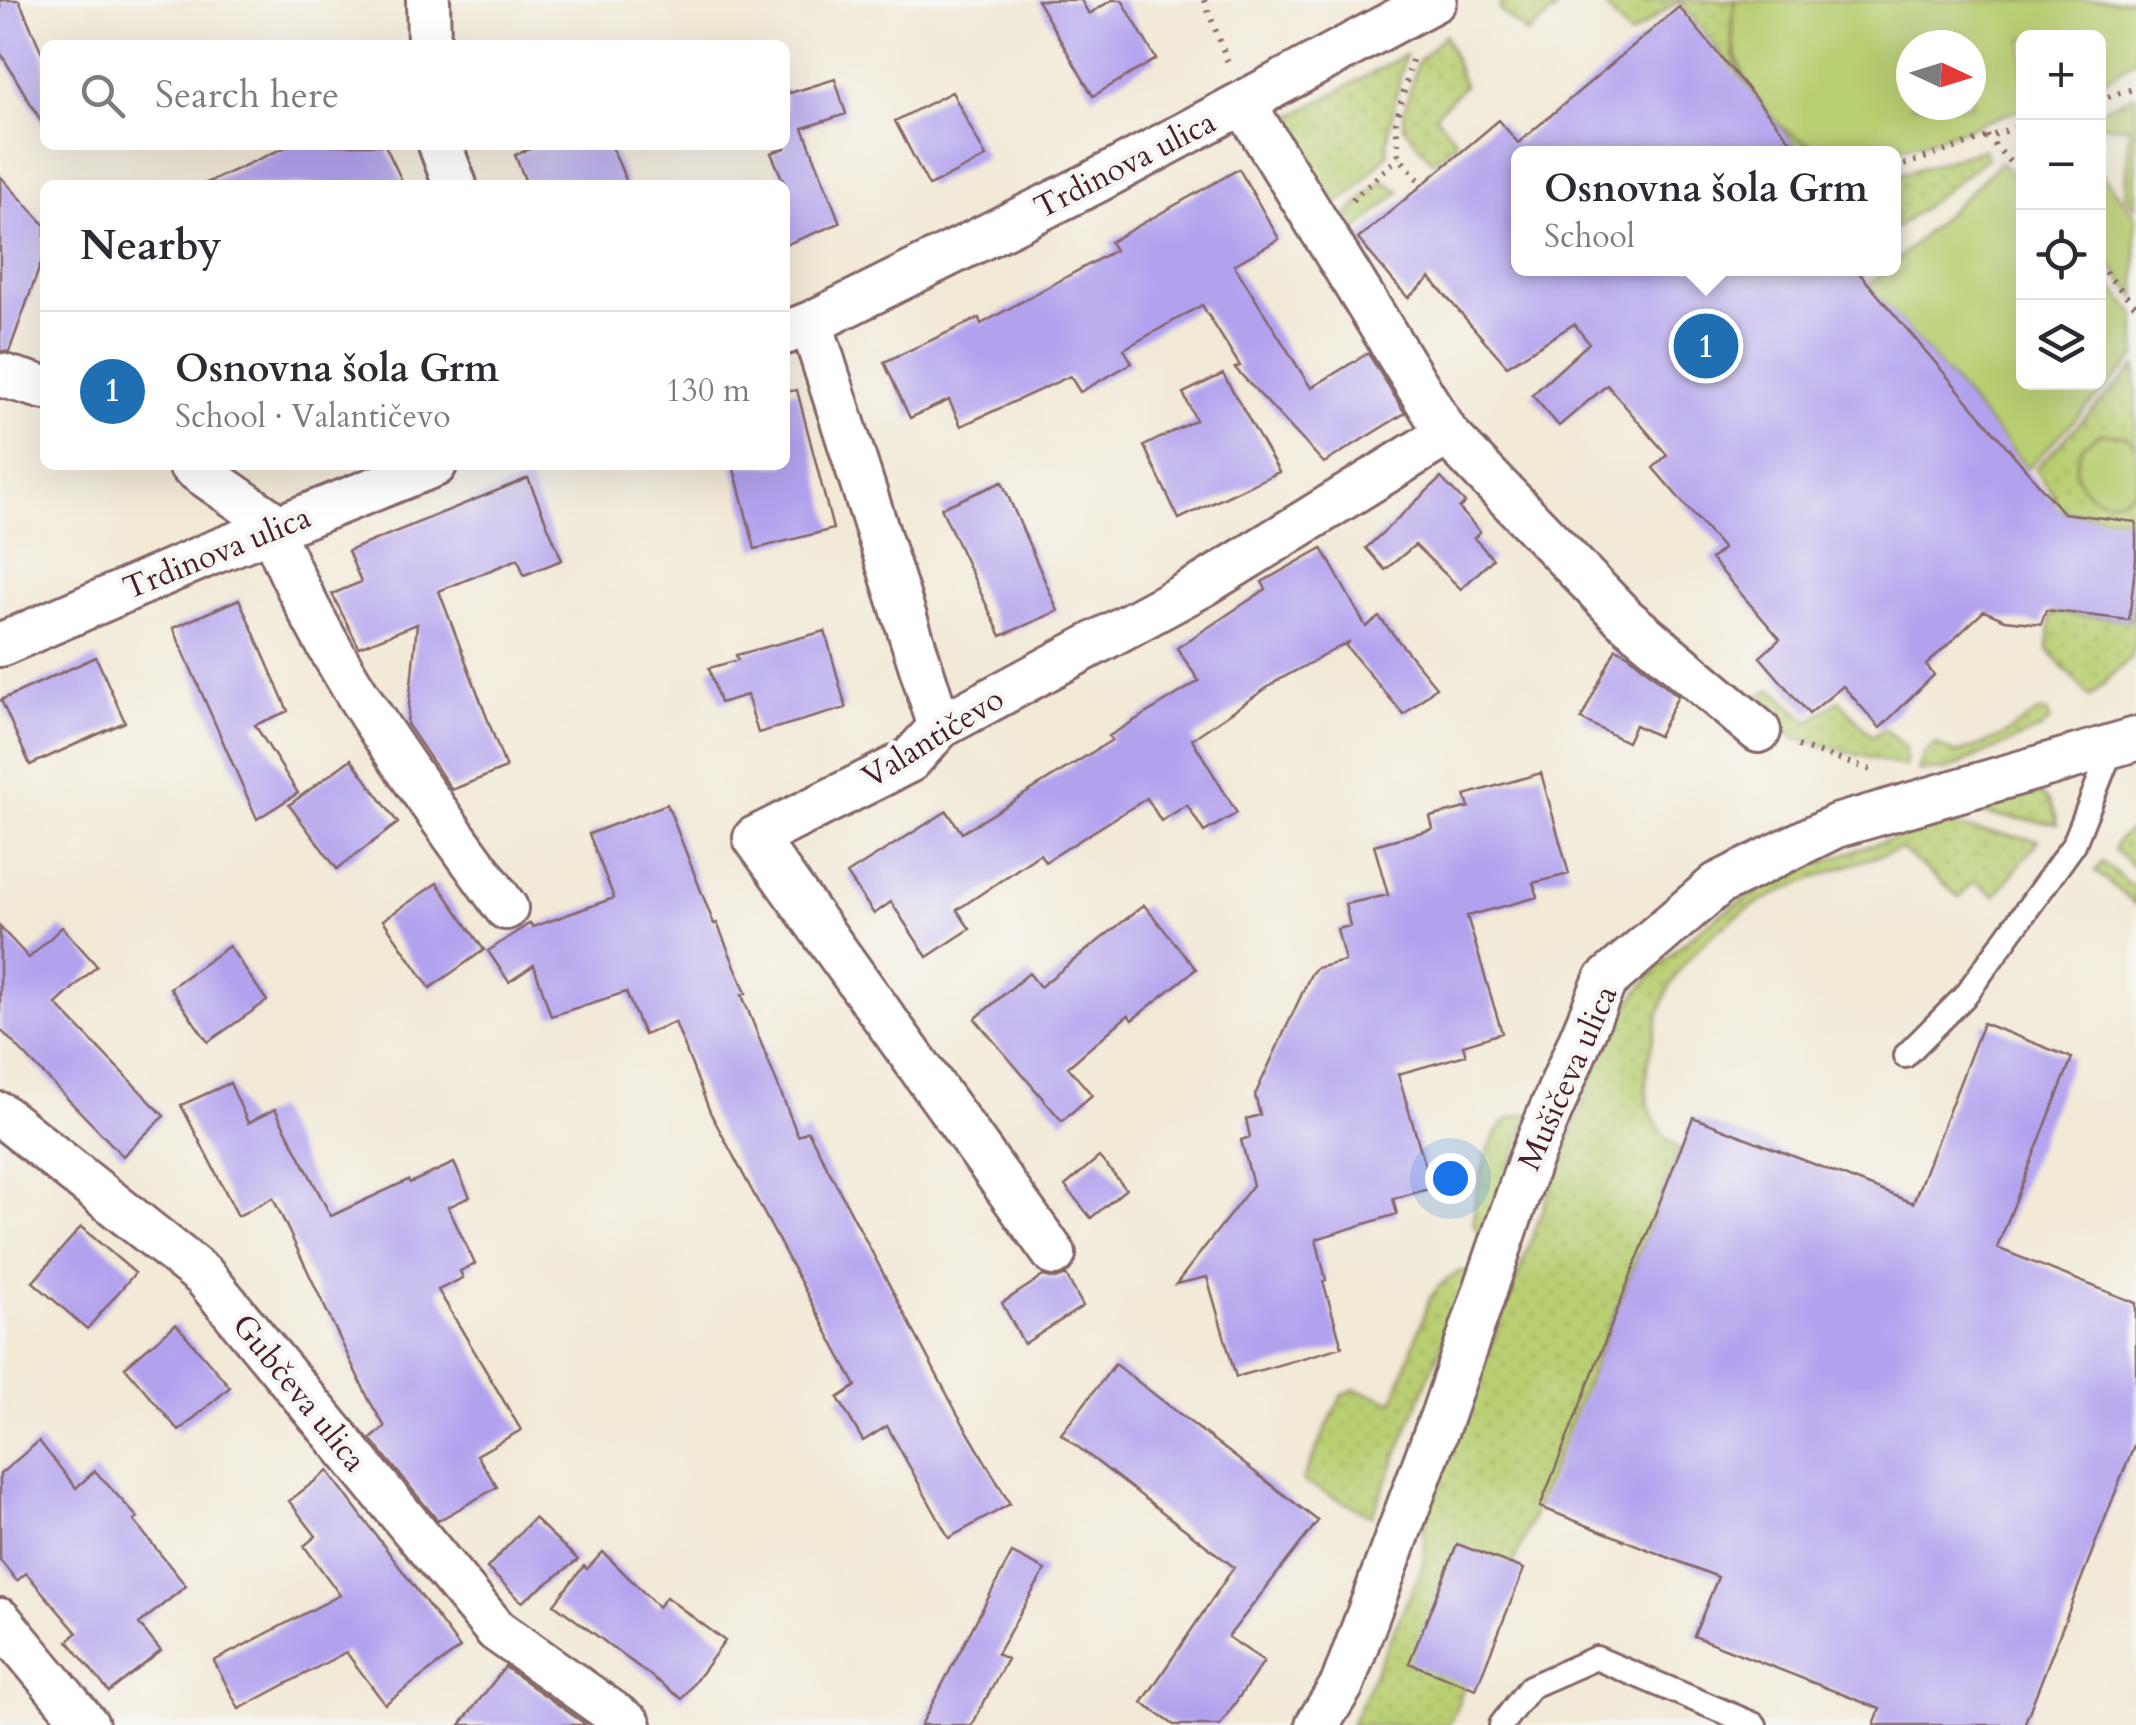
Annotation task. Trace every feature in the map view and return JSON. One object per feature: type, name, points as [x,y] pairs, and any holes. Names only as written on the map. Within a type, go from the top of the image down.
[{"type":"street","points":[[428,0],[429,40]]},
{"type":"street","name":"Trdinova ulica","points":[[940,727],[798,328],[1244,104],[1435,0]]},
{"type":"street","points":[[1244,104],[1447,434],[1624,618],[1759,730]]},
{"type":"street","points":[[442,150],[453,180]]},
{"type":"street","points":[[0,375],[40,387]]},
{"type":"street","name":"Valantičevo","points":[[1054,1254],[755,838],[909,761],[940,727],[1203,585],[1447,434]]},
{"type":"street","points":[[197,470],[276,528],[316,624],[361,700],[506,908]]},
{"type":"street","name":"Trdinova ulica","points":[[0,645],[422,470]]},
{"type":"street","name":"Mušičeva ulica","points":[[1317,1725],[1342,1685],[1443,1413],[1529,1162],[1606,981],[1718,884],[1836,826],[2124,743]]},
{"type":"street","name":"Gubčeva ulica","points":[[0,1114],[204,1276],[496,1630],[589,1708],[630,1725]]},
{"type":"street","points":[[0,1620],[87,1725]]},
{"type":"lane","points":[[1905,1056],[1964,997],[2074,844],[2124,743]]},
{"type":"lane","points":[[1500,1725],[1530,1687],[1596,1658],[1755,1725]]},
{"type":"path","points":[[1204,0],[1244,104]]},
{"type":"path","points":[[1414,55],[1396,122],[1399,157],[1422,184]]},
{"type":"path","points":[[2106,97],[2136,88]]},
{"type":"path","points":[[1901,166],[2016,127]]},
{"type":"path","points":[[1987,136],[2016,169]]},
{"type":"path","points":[[1317,223],[1347,204],[1399,157]]},
{"type":"path","points":[[2106,273],[2136,307]]},
{"type":"path","points":[[1759,730],[1874,770]]},
{"type":"green space","points":[[1502,0],[1567,0],[1528,34],[1499,10]]},
{"type":"green space","points":[[1600,0],[1735,0],[1731,28],[1735,61],[1755,95],[1679,1],[1629,36]]},
{"type":"green space","points":[[1735,0],[2136,0],[2136,59],[2106,79],[2106,30],[2016,30],[2016,110],[1901,148],[1815,146],[1785,129],[1758,100],[1736,53]]},
{"type":"green space","points":[[1445,34],[1464,86],[1435,115],[1457,141],[1433,163],[1404,127],[1404,112],[1417,63]]},
{"type":"green space","points":[[1405,55],[1387,141],[1388,153],[1354,191],[1321,215],[1275,134],[1283,121]]},
{"type":"green space","points":[[2136,95],[2136,208],[2126,196],[2129,127],[2106,126],[2106,107]]},
{"type":"green space","points":[[1771,115],[1802,141],[1820,146],[1796,146]]},
{"type":"green space","points":[[1984,149],[1987,158],[1901,225],[1901,174]]},
{"type":"green space","points":[[2001,162],[2016,179],[2016,390],[2104,390],[2028,468],[1869,286],[1880,276],[1901,276],[1901,256]]},
{"type":"green space","points":[[2106,179],[2136,216],[2136,297],[2106,261]]},
{"type":"green space","points":[[1382,180],[1400,191],[1354,233],[1342,220]]},
{"type":"green space","points":[[2106,280],[2136,315],[2136,357],[2106,388]]},
{"type":"green space","points":[[2136,366],[2136,519],[2042,509],[2055,497],[2035,469]]},
{"type":"green space","points":[[2101,433],[2125,436],[2136,445],[2136,488],[2118,499],[2099,499],[2091,494],[2078,479],[2075,468],[2082,446]]},
{"type":"green space","points":[[2136,575],[2136,639],[2131,657],[2090,697],[2048,650],[2051,613],[2131,620]]},
{"type":"green space","points":[[1772,688],[1809,722],[1839,700],[1871,736],[1885,729],[1905,748],[1905,767],[1794,738],[1756,699]]},
{"type":"green space","points":[[2038,712],[2047,713],[2050,721],[2039,730],[1945,771],[1918,771],[1923,755],[1935,744],[1956,754],[2001,737]]},
{"type":"green space","points":[[2021,788],[2047,799],[2058,824],[1981,814],[1982,803]]},
{"type":"green space","points":[[2136,824],[2136,868],[2114,850],[2117,841]]},
{"type":"green space","points":[[1944,825],[2039,840],[1995,896],[1974,881],[1959,897],[1901,849],[1798,884],[1731,920],[1703,943],[1680,970],[1661,1008],[1646,1081],[1654,1119],[1680,1150],[1449,1725],[1351,1725],[1424,1564],[1424,1524],[1592,1078],[1632,1001],[1678,948],[1710,921],[1746,899],[1823,862]]},
{"type":"green space","points":[[2102,862],[2136,889],[2136,905],[2095,871]]},
{"type":"green space","points":[[1530,1114],[1484,1236],[1474,1226],[1474,1215],[1485,1160],[1505,1123]]},
{"type":"green space","points":[[1460,1271],[1471,1273],[1372,1516],[1302,1481],[1342,1395],[1355,1389],[1393,1402],[1430,1298]]},
{"type":"building","points":[[0,0],[19,0],[40,48],[40,120],[0,52]]},
{"type":"building","points":[[1037,0],[1081,0],[1089,14],[1112,0],[1122,0],[1156,59],[1093,96]]},
{"type":"building","points":[[1679,7],[1795,146],[1511,146],[1511,276],[1862,276],[2063,513],[2136,522],[2129,620],[2046,610],[2041,624],[2005,620],[1984,611],[1926,665],[1934,675],[1880,728],[1843,686],[1809,714],[1760,657],[1780,639],[1711,559],[1723,549],[1653,468],[1667,455],[1607,385],[1559,426],[1532,395],[1589,343],[1574,324],[1507,366],[1430,278],[1408,298],[1358,239],[1499,120],[1518,143]]},
{"type":"building","points":[[835,79],[846,114],[803,128],[840,223],[790,243],[790,180],[783,180],[771,153],[790,150],[790,93]]},
{"type":"building","points":[[952,92],[986,157],[929,186],[895,121]]},
{"type":"building","points":[[279,150],[387,150],[402,180],[213,180]]},
{"type":"building","points":[[528,150],[613,150],[626,180],[525,180],[515,155]]},
{"type":"building","points":[[1239,169],[1279,239],[1234,265],[1311,388],[1368,353],[1405,413],[1324,463],[1235,368],[1240,366],[1202,305],[1124,349],[1132,363],[1080,392],[1070,376],[961,426],[949,400],[910,418],[884,362],[979,318],[981,324],[1115,250],[1110,242]]},
{"type":"building","points":[[0,176],[40,220],[40,266],[9,352],[0,351]]},
{"type":"building","points":[[1223,374],[1279,472],[1179,519],[1144,446],[1196,420],[1183,393]]},
{"type":"building","points":[[797,390],[833,529],[755,549],[734,470],[790,470],[790,391]]},
{"type":"building","points":[[528,478],[562,560],[524,575],[518,559],[439,591],[506,768],[452,790],[407,724],[417,624],[359,647],[332,594],[361,582],[348,551]]},
{"type":"building","points":[[1441,478],[1465,503],[1459,508],[1480,532],[1474,538],[1493,559],[1461,589],[1415,545],[1385,570],[1366,548]]},
{"type":"building","points":[[1002,482],[1058,611],[1001,636],[941,508]]},
{"type":"building","points":[[1322,548],[1366,627],[1379,617],[1436,687],[1404,715],[1345,645],[1350,641],[1277,681],[1192,739],[1237,813],[1204,832],[1187,805],[1161,821],[1147,798],[1045,862],[1040,854],[957,910],[970,929],[927,957],[891,902],[874,914],[847,874],[947,811],[962,833],[1199,681],[1177,648],[1266,589],[1262,582]]},
{"type":"building","points":[[239,599],[288,711],[255,725],[298,793],[257,819],[173,628]]},
{"type":"building","points":[[825,631],[846,708],[758,733],[747,695],[720,703],[709,668],[738,660],[736,655]]},
{"type":"building","points":[[1616,648],[1678,696],[1658,736],[1635,725],[1627,742],[1581,719]]},
{"type":"building","points":[[96,657],[125,722],[30,765],[1,700]]},
{"type":"building","points":[[351,759],[398,823],[337,869],[289,805]]},
{"type":"building","points":[[1541,773],[1569,874],[1533,883],[1538,897],[1467,916],[1502,1033],[1463,1045],[1466,1055],[1398,1074],[1432,1188],[1393,1199],[1397,1214],[1316,1239],[1326,1280],[1323,1281],[1342,1347],[1236,1377],[1207,1277],[1176,1284],[1253,1185],[1241,1140],[1250,1137],[1246,1119],[1260,1115],[1255,1095],[1311,974],[1316,968],[1345,961],[1337,929],[1350,926],[1345,904],[1388,895],[1374,845],[1433,829],[1430,817],[1469,807],[1465,795]]},
{"type":"building","points":[[667,804],[746,993],[742,995],[798,1136],[808,1131],[958,1415],[1010,1504],[949,1538],[887,1426],[863,1441],[838,1398],[856,1386],[710,1112],[675,1022],[644,1035],[626,992],[551,1016],[534,965],[509,982],[488,951],[530,923],[533,927],[614,898],[589,834]]},
{"type":"building","points":[[437,883],[484,950],[430,988],[383,920]]},
{"type":"building","points":[[1144,905],[1196,969],[1132,1020],[1128,1015],[1068,1067],[1092,1095],[1062,1121],[975,1019],[1029,973],[1040,987]]},
{"type":"building","points":[[0,927],[29,958],[62,927],[97,966],[56,1004],[164,1116],[123,1156],[0,1029]]},
{"type":"building","points":[[229,946],[267,1001],[208,1042],[170,988]]},
{"type":"building","points":[[1983,1023],[2072,1058],[1997,1248],[2136,1303],[2136,1440],[2024,1725],[1874,1725],[1880,1709],[1694,1636],[1718,1577],[1540,1507],[1693,1117],[1913,1203]]},
{"type":"building","points":[[230,1083],[248,1123],[275,1109],[331,1216],[454,1163],[470,1197],[448,1207],[475,1264],[460,1271],[463,1278],[438,1290],[521,1430],[477,1455],[497,1487],[438,1521],[371,1439],[385,1427],[273,1198],[238,1216],[181,1105]]},
{"type":"building","points":[[1099,1157],[1126,1189],[1091,1218],[1065,1186]]},
{"type":"building","points":[[81,1227],[135,1273],[87,1329],[33,1282]]},
{"type":"building","points":[[1066,1275],[1083,1306],[1024,1344],[1002,1303],[1043,1276],[1056,1279]]},
{"type":"building","points":[[176,1324],[230,1387],[179,1431],[125,1367]]},
{"type":"building","points":[[1115,1364],[1318,1521],[1228,1637],[1264,1661],[1220,1725],[1174,1725],[1142,1703],[1234,1567],[1061,1434]]},
{"type":"building","points":[[39,1441],[76,1488],[95,1471],[138,1518],[134,1521],[186,1586],[139,1624],[161,1651],[109,1692],[68,1641],[77,1633],[26,1573],[17,1581],[0,1560],[0,1474]]},
{"type":"building","points":[[328,1471],[460,1648],[385,1704],[346,1652],[239,1709],[214,1661],[340,1595],[304,1546],[316,1536],[289,1501]]},
{"type":"building","points":[[534,1518],[578,1560],[522,1602],[487,1568]]},
{"type":"building","points":[[1457,1544],[1524,1569],[1476,1689],[1409,1663]]},
{"type":"building","points":[[603,1552],[658,1607],[666,1597],[725,1641],[682,1699],[554,1604],[584,1566],[587,1569]]},
{"type":"building","points":[[1012,1553],[1045,1570],[997,1654],[1007,1659],[972,1725],[921,1725]]},
{"type":"building","points":[[505,1667],[585,1724],[587,1725],[460,1725]]},
{"type":"place","name":"Osnovna šola Grm","points":[[1706,346]]}]
